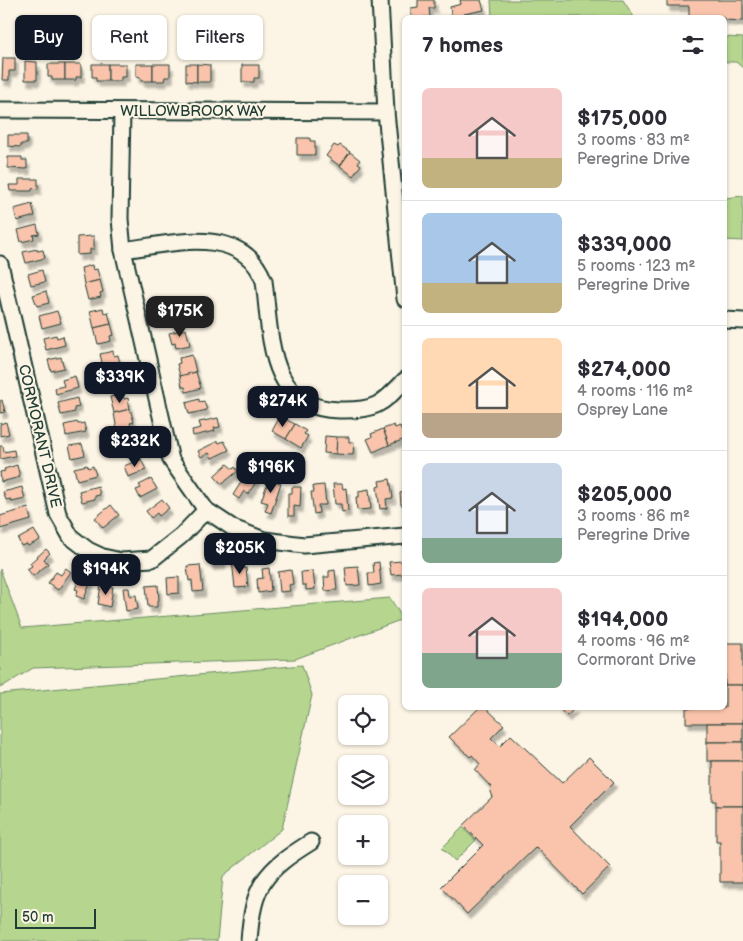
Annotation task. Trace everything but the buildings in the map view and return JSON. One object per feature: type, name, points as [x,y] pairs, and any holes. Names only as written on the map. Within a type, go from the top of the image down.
[{"type":"street","points":[[380,0],[386,112],[402,269]]},
{"type":"street","name":"WILLOWBROOK WAY","points":[[0,110],[386,112]]},
{"type":"street","points":[[122,111],[120,219],[123,250],[171,460],[206,510],[233,528],[264,540],[304,545],[402,536]]},
{"type":"street","points":[[123,250],[192,242],[211,242],[236,248],[247,256],[260,271],[264,281],[275,360],[281,376],[293,394],[303,401],[334,410],[372,408],[388,399],[402,383]]},
{"type":"street","name":"CORMORANT DRIVE","points":[[0,264],[58,514],[71,537],[88,550],[104,557],[122,561],[152,559],[182,536],[206,510]]},
{"type":"street","points":[[727,320],[743,320]]},
{"type":"street","points":[[249,941],[253,905],[261,885],[274,868],[284,859],[311,842]]},
{"type":"green space","points":[[491,0],[623,0],[633,15],[492,15]]},
{"type":"green space","points":[[727,37],[743,38],[743,68],[736,62],[727,62]]},
{"type":"green space","points":[[743,196],[743,241],[727,240],[727,198]]},
{"type":"green space","points":[[0,569],[22,628],[390,598],[402,617],[402,619],[295,659],[33,668],[0,688]]},
{"type":"green space","points":[[302,665],[312,695],[282,829],[223,876],[217,941],[0,941],[0,694]]},
{"type":"green space","points":[[463,827],[476,840],[455,861],[442,848]]}]
